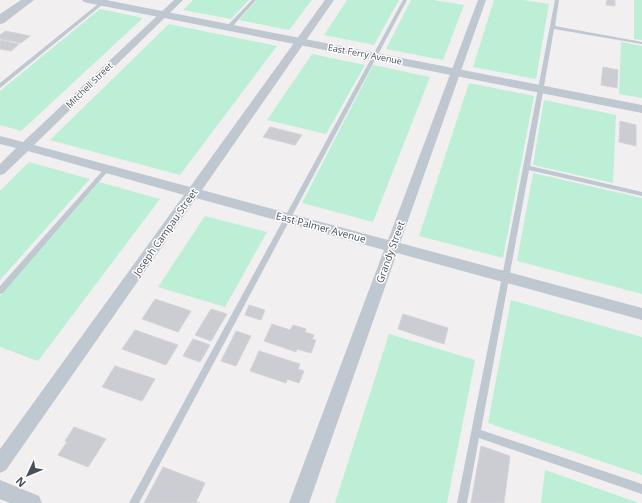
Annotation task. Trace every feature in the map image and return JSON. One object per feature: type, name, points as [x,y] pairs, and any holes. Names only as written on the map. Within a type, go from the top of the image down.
[{"type":"street","points":[[0,20],[28,0]]},
{"type":"street","name":"East Ferry Avenue","points":[[88,0],[104,1],[163,15],[642,109]]},
{"type":"street","name":"Mitchell Street","points":[[0,170],[179,0]]},
{"type":"street","name":"Joseph Campau Street","points":[[0,464],[330,0]]},
{"type":"street","name":"Grandy Street","points":[[299,503],[482,0]]},
{"type":"street","name":"East Palmer Avenue","points":[[0,140],[642,314]]},
{"type":"street","points":[[0,489],[32,503]]},
{"type":"lane","points":[[229,27],[254,0]]},
{"type":"lane","points":[[134,503],[405,0]]},
{"type":"lane","points":[[462,503],[506,278],[557,0]]},
{"type":"lane","points":[[0,86],[104,1]]},
{"type":"lane","points":[[552,27],[642,42]]},
{"type":"lane","points":[[526,167],[642,194]]},
{"type":"lane","points":[[0,291],[107,169]]},
{"type":"lane","points":[[476,434],[642,489]]},
{"type":"green space","points":[[193,0],[249,0],[231,19],[183,10]]},
{"type":"green space","points":[[257,0],[312,0],[289,30],[239,20]]},
{"type":"green space","points":[[347,0],[399,0],[374,45],[324,35]]},
{"type":"green space","points":[[411,0],[433,0],[464,5],[443,60],[386,49]]},
{"type":"green space","points":[[494,0],[523,0],[549,4],[536,79],[473,67]]},
{"type":"green space","points":[[634,0],[642,0],[642,40],[634,39]]},
{"type":"green space","points":[[100,9],[143,18],[21,131],[0,125],[0,91]]},
{"type":"green space","points":[[169,24],[277,46],[180,175],[50,140]]},
{"type":"green space","points":[[621,42],[642,46],[642,98],[619,94]]},
{"type":"green space","points":[[312,54],[365,65],[326,134],[267,120]]},
{"type":"green space","points":[[373,65],[430,77],[373,222],[302,203]]},
{"type":"green space","points":[[469,83],[534,96],[503,258],[419,236]]},
{"type":"green space","points":[[544,100],[616,115],[613,183],[533,165]]},
{"type":"green space","points":[[29,162],[90,179],[0,280],[0,191]]},
{"type":"green space","points":[[533,173],[642,198],[642,294],[517,261]]},
{"type":"green space","points":[[99,182],[160,199],[38,361],[0,347],[0,296]]},
{"type":"green space","points":[[205,216],[267,232],[225,307],[158,287]]},
{"type":"green space","points":[[511,300],[642,337],[642,475],[488,423]]},
{"type":"green space","points":[[389,334],[475,360],[447,503],[335,503]]},
{"type":"green space","points":[[545,470],[639,503],[541,503]]},
{"type":"building","points":[[607,0],[615,0],[615,6],[606,5]]},
{"type":"building","points":[[5,31],[30,36],[21,43],[0,39],[0,35]]},
{"type":"building","points":[[0,40],[19,44],[11,51],[0,49]]},
{"type":"building","points":[[603,67],[618,70],[617,88],[601,85]]},
{"type":"building","points":[[620,121],[636,125],[636,146],[619,142]]},
{"type":"building","points":[[270,127],[302,135],[295,145],[263,137]]},
{"type":"building","points":[[155,299],[191,311],[178,332],[142,319]]},
{"type":"building","points":[[249,305],[265,310],[261,320],[245,315]]},
{"type":"building","points":[[211,309],[227,314],[211,341],[195,335]]},
{"type":"building","points":[[403,314],[448,328],[444,344],[398,329]]},
{"type":"building","points":[[272,324],[290,330],[293,325],[306,329],[305,332],[314,335],[312,339],[316,340],[311,353],[297,349],[296,352],[264,341]]},
{"type":"building","points":[[135,330],[178,345],[166,365],[122,349]]},
{"type":"building","points":[[236,331],[251,336],[236,366],[221,361]]},
{"type":"building","points":[[193,339],[210,345],[200,362],[183,356]]},
{"type":"building","points":[[259,351],[300,364],[298,369],[304,371],[299,383],[287,379],[286,383],[250,371]]},
{"type":"building","points":[[115,366],[155,379],[142,401],[102,387]]},
{"type":"building","points":[[74,427],[106,439],[88,467],[58,455],[67,442],[65,441]]},
{"type":"building","points":[[481,446],[510,456],[504,503],[471,503]]},
{"type":"building","points":[[163,467],[205,483],[196,502],[200,503],[144,503]]}]
